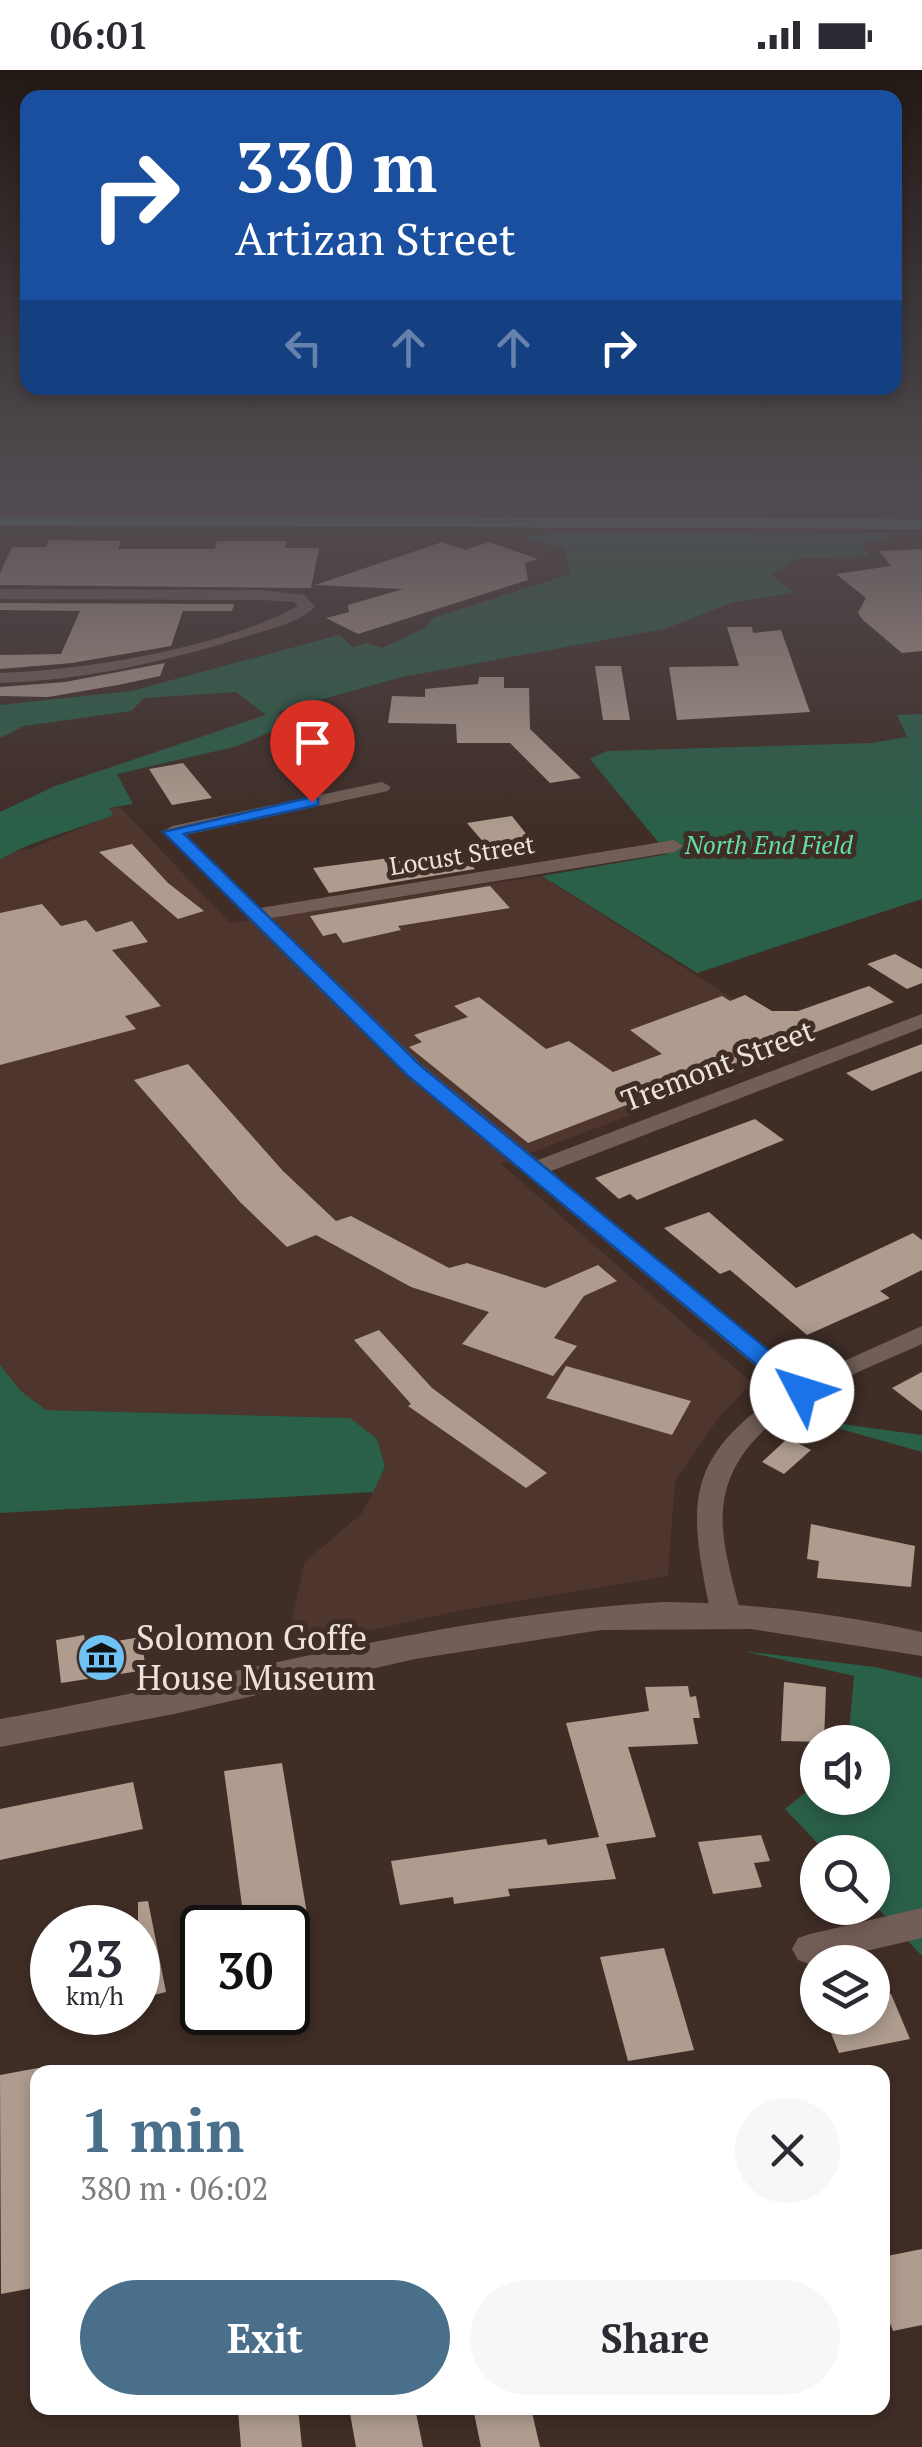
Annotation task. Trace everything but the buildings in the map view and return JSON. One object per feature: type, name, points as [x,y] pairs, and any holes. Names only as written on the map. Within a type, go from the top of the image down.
[{"type":"main road","points":[[0,1733],[185,1698],[446,1638],[586,1619],[726,1615],[795,1621],[922,1644]]},
{"type":"street","points":[[0,678],[49,676],[162,656],[261,626],[302,609]]},
{"type":"street","points":[[382,787],[172,832],[414,1070],[802,1391]]},
{"type":"street","name":"Locust Street","points":[[257,914],[674,846]]},
{"type":"street","name":"Tremont Street","points":[[536,1169],[922,1020]]},
{"type":"street","points":[[726,1615],[712,1543],[710,1500],[720,1469],[766,1415],[802,1391],[922,1334]]},
{"type":"street","points":[[827,1945],[922,1923]]},
{"type":"shaded area","points":[[120,807],[230,923],[542,876],[809,1048],[501,1164],[752,1383],[720,1416],[675,1481],[668,1576],[462,1610],[286,1649],[304,1563],[362,1513],[385,1467],[376,1439],[349,1418],[46,1410],[21,1391],[0,1365],[0,860],[12,851],[30,849],[113,815],[108,809]]},
{"type":"green space","points":[[461,609],[716,609],[664,629],[402,677],[277,712],[290,723],[238,746],[117,774],[133,804],[109,808],[113,815],[0,860],[0,812],[55,786],[266,715],[236,692],[144,698],[131,711],[24,726],[0,738],[0,705],[131,691],[339,635],[353,647],[367,643],[382,648],[425,628],[433,618]]},
{"type":"green space","name":"North End Field","points":[[922,714],[922,899],[697,973],[542,876],[668,854],[590,759],[607,751],[872,743],[907,737],[897,715]]},
{"type":"green space","points":[[0,1365],[21,1391],[46,1410],[350,1418],[377,1439],[385,1467],[373,1492],[0,1513]]},
{"type":"green space","points":[[805,1419],[922,1435],[922,1452]]},
{"type":"green space","points":[[743,1651],[875,1667],[922,1678],[922,1956],[890,1921],[890,1835],[810,1835],[785,1809],[800,1797],[800,1815],[890,1815],[890,1725],[850,1725],[854,1676]]},
{"type":"place","name":"Solomon Goffe House Museum","points":[[101,1658]]},
{"type":"route","points":[[312,802],[172,832],[414,1070],[802,1391]]}]
